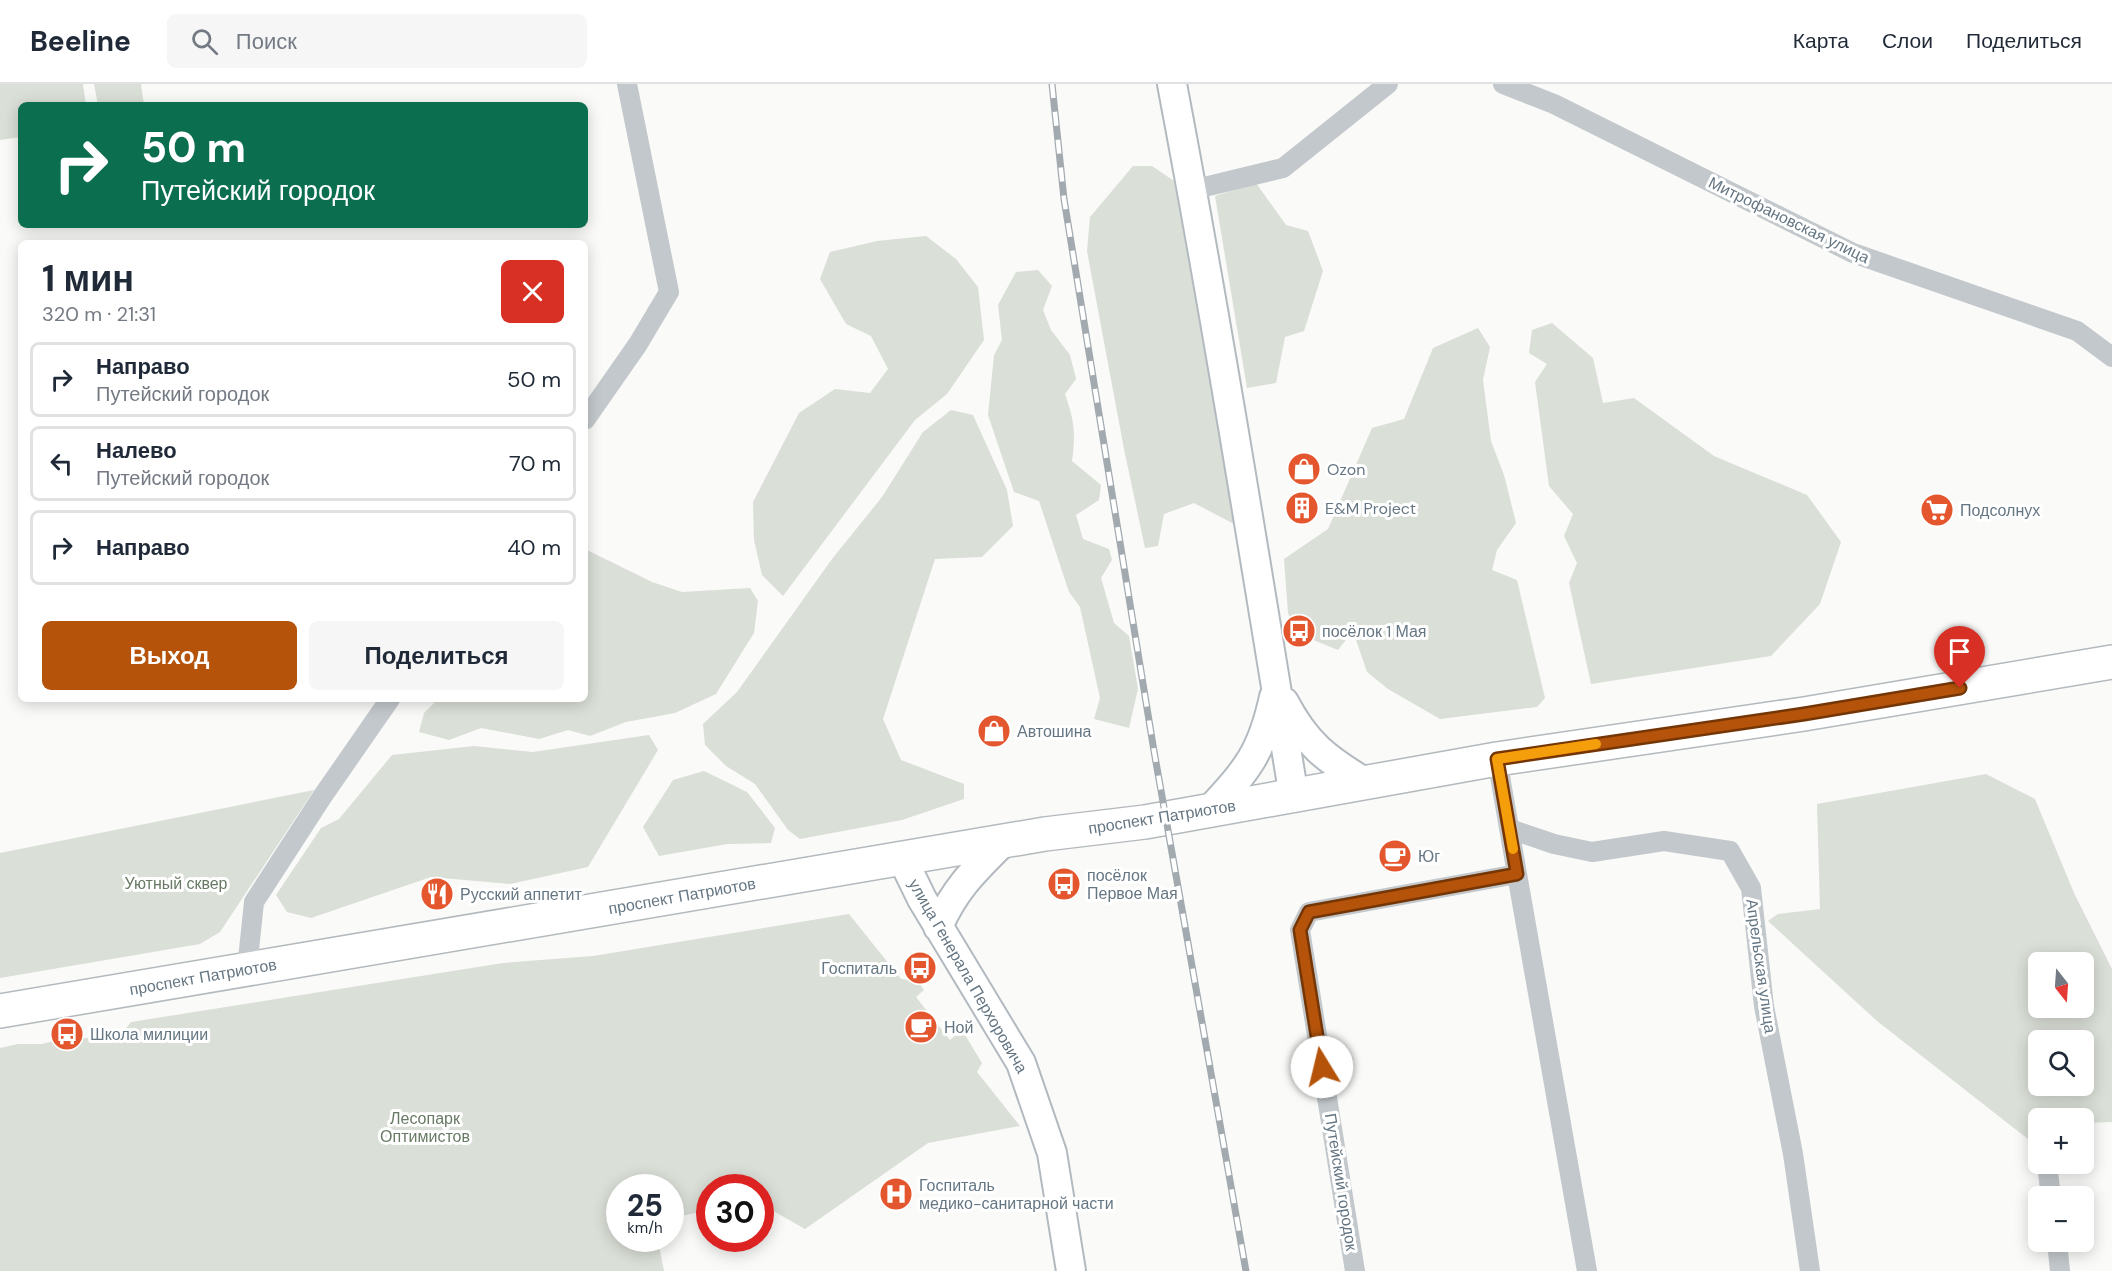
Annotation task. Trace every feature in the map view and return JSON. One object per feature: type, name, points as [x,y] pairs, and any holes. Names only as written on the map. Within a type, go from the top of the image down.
[{"type":"highway","name":"проспект Патриотов","points":[[0,1011],[1046,834],[1145,822],[1497,759],[1804,714],[2112,662]]},
{"type":"street","points":[[588,416],[638,344],[669,292],[627,84]]},
{"type":"street","points":[[1172,84],[1192,190],[1294,796]]},
{"type":"street","points":[[1192,190],[1283,168],[1388,84]]},
{"type":"street","name":"Митрофановская улица","points":[[1503,84],[1554,104],[1853,253],[2077,330],[2112,357]]},
{"type":"street","points":[[1276,686],[1305,736],[1330,761],[1366,783]]},
{"type":"street","points":[[1209,811],[1249,767],[1268,723],[1276,686]]},
{"type":"street","points":[[247,969],[254,902],[322,797],[388,702]]},
{"type":"street","points":[[1497,759],[1587,1271]]},
{"type":"street","name":"Апрельская улица","points":[[1510,829],[1554,844],[1592,852],[1664,841],[1730,851],[1750,888],[1764,1006],[1793,1154],[1810,1271]]},
{"type":"street","points":[[938,927],[945,911],[965,880],[1004,841]]},
{"type":"street","name":"улица Генерала Перхоровича","points":[[902,858],[938,927],[1022,1063],[1052,1153],[1071,1271]]},
{"type":"street","name":"Путейский городок","points":[[1355,1271],[1300,930],[1309,912],[1517,874]]},
{"type":"street","points":[[2058,1252],[2060,1271]]},
{"type":"green space","points":[[0,84],[83,84],[86,102],[18,102],[18,137],[0,140]]},
{"type":"green space","points":[[94,84],[141,84],[144,102],[97,102]]},
{"type":"green space","points":[[1133,166],[1152,166],[1174,181],[1236,525],[1194,503],[1164,514],[1158,546],[1145,548],[1087,251],[1090,217]]},
{"type":"green space","points":[[1256,183],[1286,225],[1308,231],[1323,271],[1304,331],[1285,337],[1276,383],[1247,388],[1215,196]]},
{"type":"green space","points":[[926,236],[956,259],[978,287],[984,340],[947,394],[915,420],[783,596],[762,575],[754,540],[753,502],[799,413],[835,389],[870,393],[888,369],[871,336],[846,324],[820,279],[830,252],[877,241]]},
{"type":"green space","points":[[1038,270],[1052,286],[1043,310],[1051,330],[1070,355],[1076,379],[1065,394],[1073,427],[1072,461],[1101,485],[1099,500],[1076,515],[1083,539],[1109,549],[1112,560],[1101,578],[1114,623],[1129,636],[1138,689],[1129,728],[1094,719],[1100,698],[1080,607],[1069,592],[1039,501],[1014,492],[988,415],[994,355],[1002,340],[998,305],[1016,272]]},
{"type":"green space","points":[[1552,323],[1593,358],[1603,403],[1634,398],[1714,456],[1807,495],[1841,542],[1820,604],[1771,656],[1591,684],[1569,583],[1577,563],[1564,536],[1573,514],[1549,486],[1535,382],[1547,364],[1529,353],[1532,330]]},
{"type":"green space","points":[[1478,328],[1490,347],[1483,380],[1491,441],[1504,475],[1516,523],[1497,550],[1492,570],[1517,580],[1545,698],[1537,707],[1440,719],[1388,689],[1367,672],[1353,631],[1338,650],[1296,633],[1288,613],[1284,559],[1328,529],[1372,428],[1404,419],[1433,348]]},
{"type":"green space","points":[[951,410],[973,415],[1007,490],[1013,526],[982,557],[935,559],[883,719],[901,760],[964,784],[964,799],[902,820],[800,839],[788,830],[755,784],[726,766],[705,745],[703,724],[737,692],[832,559],[882,497],[923,432]]},
{"type":"green space","points":[[588,550],[652,582],[682,592],[750,588],[758,601],[754,633],[716,694],[675,713],[626,722],[590,736],[568,730],[539,739],[481,728],[449,740],[419,732],[424,713],[435,702],[588,702]]},
{"type":"green space","points":[[649,735],[658,750],[588,867],[510,884],[431,877],[311,918],[287,912],[276,895],[321,828],[339,819],[392,755],[474,746],[533,752]]},
{"type":"green space","points":[[704,771],[747,792],[775,828],[771,843],[727,844],[659,856],[643,827],[673,780]]},
{"type":"green space","points":[[1986,774],[2035,799],[2074,893],[2112,969],[2112,1122],[2094,1123],[2094,1108],[2028,1108],[2028,1139],[1877,1021],[1768,921],[1778,914],[1820,909],[1817,804]]},
{"type":"green space","name":"Уютный сквер","points":[[314,790],[220,932],[200,944],[0,978],[0,853]]},
{"type":"green space","name":"Лесопарк Оптимистов","points":[[849,914],[901,979],[918,981],[924,990],[916,997],[950,1040],[962,1030],[982,1063],[977,1072],[1020,1126],[928,1143],[805,1229],[774,1211],[774,1174],[696,1174],[696,1213],[684,1215],[684,1174],[606,1174],[606,1252],[660,1252],[664,1271],[0,1271],[0,1048],[123,1032],[131,1022],[503,963],[593,956]]},
{"type":"railway","points":[[1052,84],[1064,199],[1154,751],[1246,1271]]},
{"type":"slow traffic","points":[[1513,849],[1497,759],[1596,744]]},
{"type":"place","name":"Ozon","points":[[1304,469]]},
{"type":"place","name":"E&M Project","points":[[1302,508]]},
{"type":"place","name":"Подсолнух","points":[[1937,510]]},
{"type":"place","name":"посёлок 1 Мая","points":[[1299,631]]},
{"type":"place","name":"Автошина","points":[[994,731]]},
{"type":"place","name":"Юг","points":[[1395,856]]},
{"type":"place","name":"посёлок Первое Мая","points":[[1064,884]]},
{"type":"place","name":"Русский аппетит","points":[[437,894]]},
{"type":"place","name":"Госпиталь","points":[[920,968]]},
{"type":"place","name":"Ной","points":[[921,1027]]},
{"type":"place","name":"Школа милиции","points":[[67,1034]]},
{"type":"place","name":"Госпиталь медико-санитарной части","points":[[896,1194]]},
{"type":"route","points":[[1322,1067],[1300,930],[1309,912],[1517,874],[1497,759],[1804,714],[1960,688]]}]
